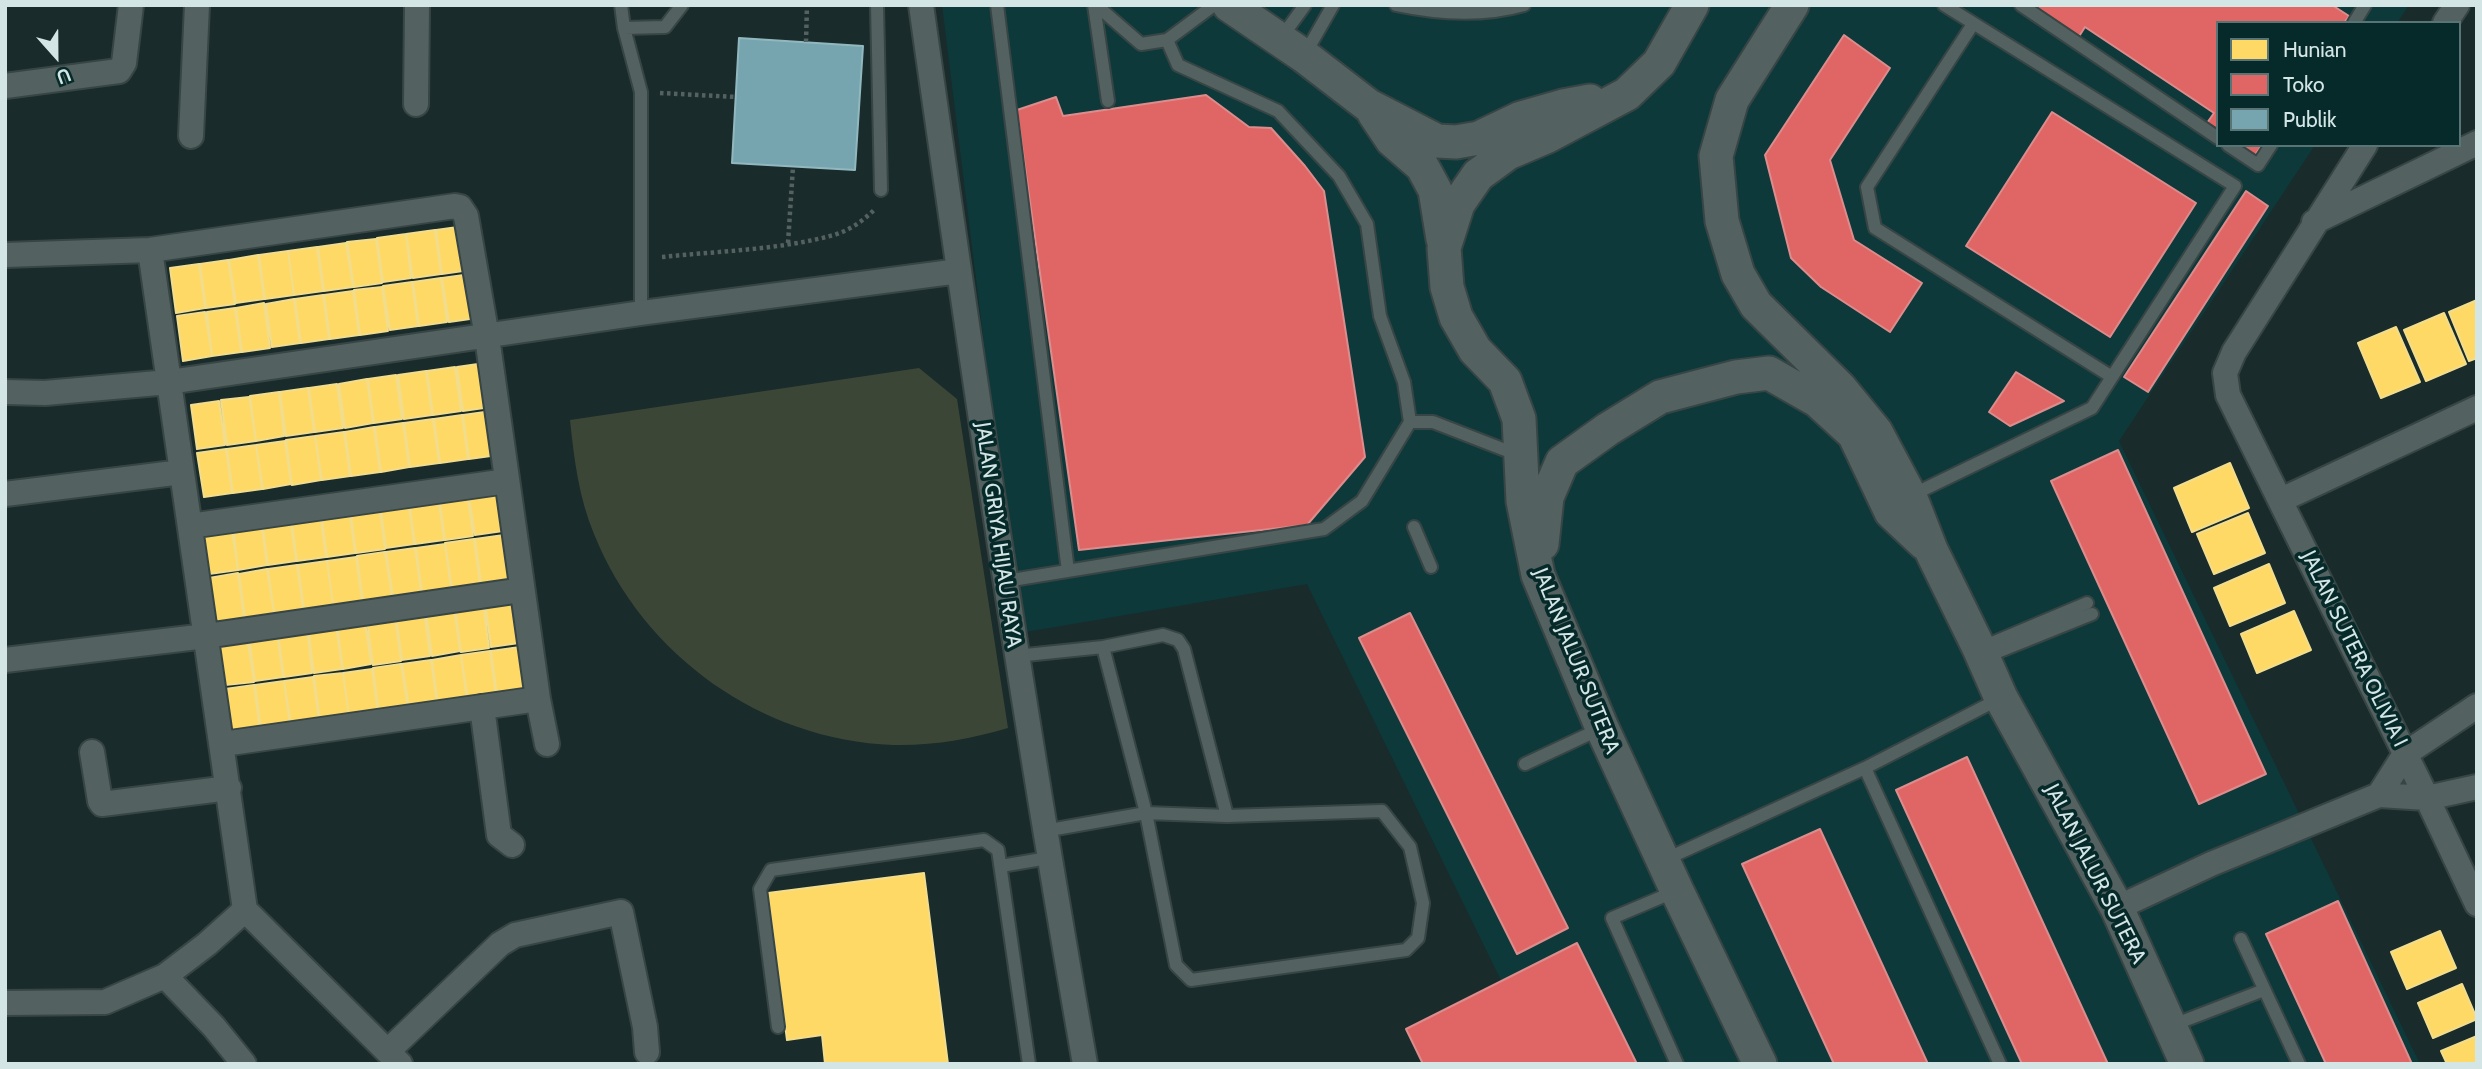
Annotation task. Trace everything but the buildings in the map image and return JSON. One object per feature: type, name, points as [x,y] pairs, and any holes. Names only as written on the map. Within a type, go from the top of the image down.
[{"type":"main road","name":"JALAN JALUR SUTERA","points":[[1229,5],[1369,106],[1437,141],[1456,142],[1479,138],[1521,118],[1563,106],[1627,94]]},
{"type":"main road","points":[[1627,94],[1659,63],[1692,5]]},
{"type":"main road","name":"JALAN JALUR SUTERA","points":[[1792,5],[1732,100],[1716,156],[1721,220],[1738,274],[1756,305],[1840,388],[1876,432],[1910,496],[1931,550],[2001,698],[2117,908],[2187,1064]]},
{"type":"main road","name":"JALAN JALUR SUTERA","points":[[1444,248],[1458,204],[1478,175],[1508,153],[1548,136],[1627,94]]},
{"type":"main road","name":"JALAN JALUR SUTERA","points":[[1369,106],[1392,140],[1422,166],[1435,190],[1447,287],[1456,317],[1475,350],[1505,381],[1519,419],[1523,501],[1538,575],[1602,728],[1754,1062]]},
{"type":"main road","points":[[1538,575],[1547,497],[1562,463],[1608,429],[1660,397],[1736,377],[1769,373],[1818,401],[1854,434],[1891,512],[1931,550]]},
{"type":"street","points":[[5,86],[116,73],[124,63],[131,5]]},
{"type":"street","points":[[191,136],[197,5]]},
{"type":"street","points":[[416,104],[417,5]]},
{"type":"street","name":"JALAN GRIYA HIJAU RAYA","points":[[921,5],[1016,656],[1048,858],[1085,1064]]},
{"type":"street","points":[[2446,21],[2456,5]]},
{"type":"street","points":[[2314,222],[2477,143]]},
{"type":"street","points":[[2314,222],[2364,147]]},
{"type":"street","points":[[5,255],[150,250],[460,207],[466,216],[487,337],[538,699],[547,744]]},
{"type":"street","name":"JALAN SUTERA OLIVIA I","points":[[2314,222],[2234,352],[2225,373],[2228,395],[2477,904]]},
{"type":"street","points":[[150,250],[245,911],[394,1057],[500,944],[515,935],[621,912],[645,1027],[647,1052]]},
{"type":"street","points":[[5,392],[45,393],[169,382],[640,313],[959,271]]},
{"type":"street","points":[[2281,500],[2477,408]]},
{"type":"street","points":[[5,494],[182,472]]},
{"type":"street","points":[[190,526],[507,481]]},
{"type":"street","points":[[5,660],[206,636],[522,590]]},
{"type":"street","points":[[223,744],[538,699]]},
{"type":"street","points":[[2379,795],[2405,754],[2477,706]]},
{"type":"street","points":[[482,707],[499,835],[512,845]]},
{"type":"street","points":[[92,752],[102,804],[229,788]]},
{"type":"street","points":[[2117,908],[2211,864],[2379,795],[2427,798],[2477,787]]},
{"type":"street","points":[[5,1003],[105,1003],[164,976],[245,911]]},
{"type":"street","points":[[164,976],[214,1027],[244,1064]]},
{"type":"lane","points":[[621,5],[624,28],[641,92],[640,313]]},
{"type":"lane","points":[[624,28],[664,27],[682,5]]},
{"type":"lane","points":[[877,5],[881,190]]},
{"type":"lane","points":[[997,5],[1068,570]]},
{"type":"lane","points":[[1095,5],[1141,44],[1167,40],[1214,5]]},
{"type":"lane","points":[[1095,5],[1108,101]]},
{"type":"lane","points":[[1291,49],[1305,5]]},
{"type":"lane","points":[[1291,49],[1332,5]]},
{"type":"lane","points":[[1396,5],[1476,14],[1524,5]]},
{"type":"lane","points":[[1910,496],[2092,408],[2235,186],[1944,5]]},
{"type":"lane","points":[[2021,5],[2216,137]]},
{"type":"lane","points":[[2355,21],[2365,5]]},
{"type":"lane","points":[[1973,24],[1867,187],[1875,228],[2112,377]]},
{"type":"lane","points":[[1006,581],[1324,529],[1362,501],[1410,422],[1404,382],[1380,316],[1367,224],[1339,176],[1278,111],[1178,65],[1167,40]]},
{"type":"lane","points":[[2231,147],[2258,165],[2270,147]]},
{"type":"lane","points":[[1410,422],[1433,422],[1521,456]]},
{"type":"lane","points":[[1414,527],[1431,567]]},
{"type":"lane","points":[[1982,653],[2089,608]]},
{"type":"lane","points":[[1016,656],[1103,647],[1163,635],[1178,640],[1184,649],[1227,816]]},
{"type":"lane","points":[[1044,831],[1146,813],[1227,816],[1382,811],[1410,847],[1423,903],[1418,938],[1406,950],[1191,980],[1176,965],[1146,813],[1103,647]]},
{"type":"lane","points":[[1664,860],[1865,768],[2001,698]]},
{"type":"lane","points":[[1525,764],[1602,728]]},
{"type":"lane","points":[[1865,768],[2000,1064]]},
{"type":"lane","points":[[778,1027],[760,889],[771,870],[984,841],[998,850],[1029,1064]]},
{"type":"lane","points":[[1000,866],[1048,858]]},
{"type":"lane","points":[[1676,891],[1612,918],[1676,1064]]},
{"type":"lane","points":[[2241,939],[2299,1064]]},
{"type":"lane","points":[[2170,1026],[2264,990]]},
{"type":"path","points":[[806,42],[807,5]]},
{"type":"path","points":[[641,92],[736,97]]},
{"type":"path","points":[[788,243],[793,167]]},
{"type":"path","points":[[640,259],[788,243],[836,234],[862,222],[875,209],[881,190]]},
{"type":"shaded area","points":[[942,5],[2409,5],[2398,21],[2216,21],[2216,147],[2314,147],[2119,441],[2420,1064],[1542,1064],[1307,584],[1020,633]]},
{"type":"green space","points":[[919,368],[957,399],[1008,728],[951,741],[922,744],[893,745],[845,740],[798,727],[754,708],[713,683],[676,653],[643,618],[616,578],[594,534],[578,478],[570,420]]}]
